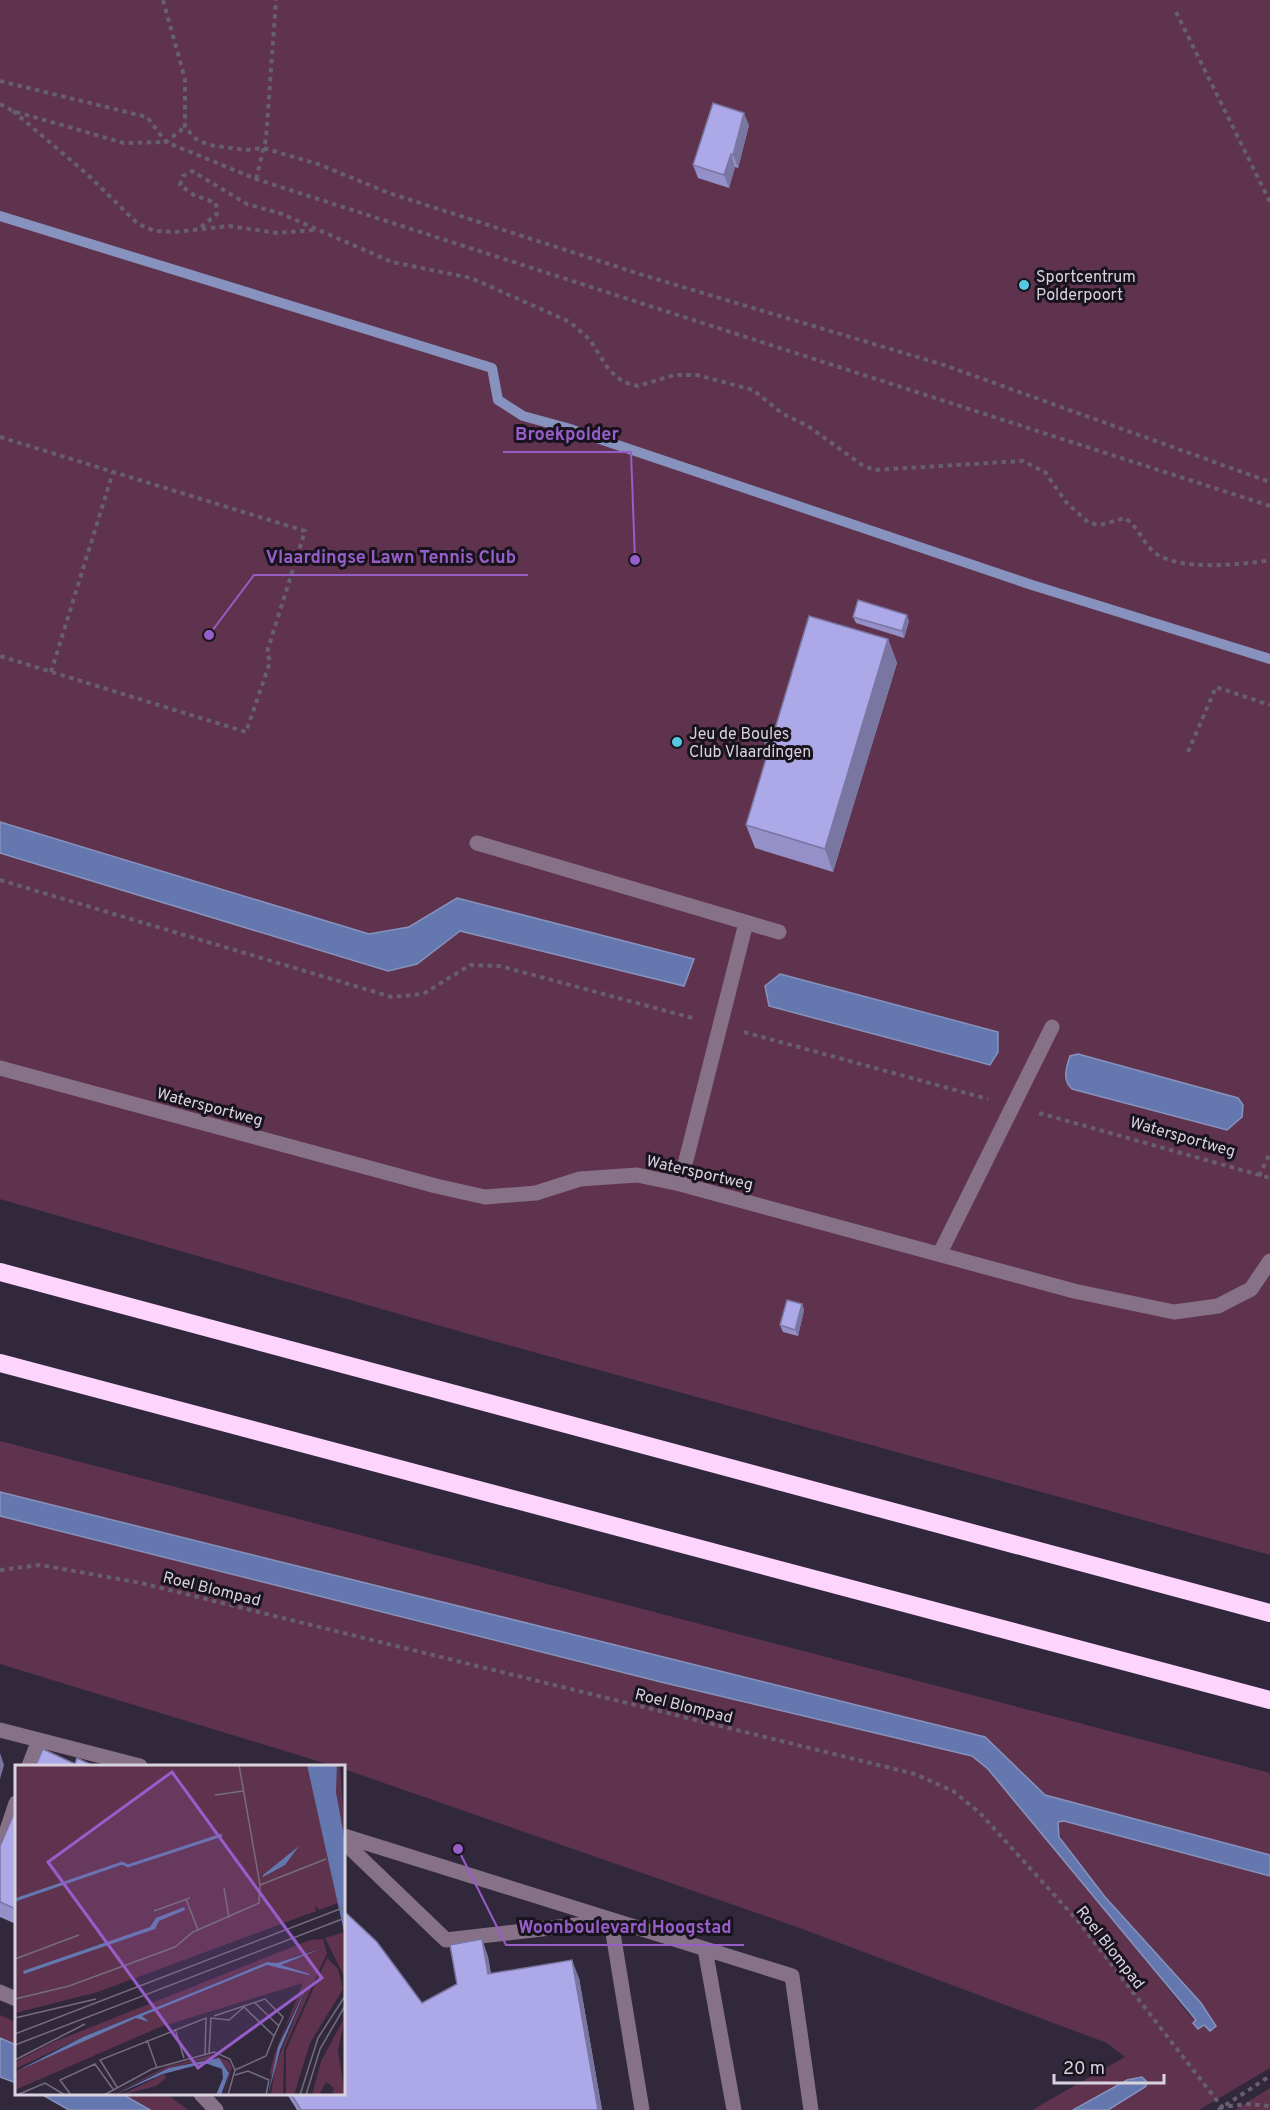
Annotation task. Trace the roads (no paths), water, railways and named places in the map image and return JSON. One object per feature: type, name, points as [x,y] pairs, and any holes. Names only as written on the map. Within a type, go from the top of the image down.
[{"type":"highway","points":[[0,1272],[1270,1613]]},
{"type":"highway","points":[[0,1363],[1270,1700]]},
{"type":"street","points":[[477,843],[779,932]]},
{"type":"street","points":[[680,1184],[746,923]]},
{"type":"street","points":[[940,1253],[1052,1027]]},
{"type":"street","name":"Watersportweg","points":[[0,1068],[484,1197],[536,1193],[580,1179],[637,1175],[680,1184],[940,1253],[1074,1291],[1174,1312],[1218,1306],[1251,1289],[1270,1261]]},
{"type":"street","points":[[0,1730],[133,1765]]},
{"type":"street","points":[[30,1765],[39,1740]]},
{"type":"street","points":[[0,1851],[15,1806]]},
{"type":"street","points":[[345,1836],[792,1976],[812,2110]]},
{"type":"street","points":[[345,1843],[446,1940],[611,1921]]},
{"type":"street","points":[[611,1921],[642,2110]]},
{"type":"street","points":[[705,1949],[734,2110]]},
{"type":"street","points":[[0,1992],[15,1999]]},
{"type":"street","points":[[202,2095],[216,2110]]},
{"type":"water","points":[[0,822],[369,934],[409,927],[457,898],[694,959],[684,986],[460,931],[417,964],[388,971],[0,853]]},
{"type":"water","points":[[780,974],[998,1032],[998,1052],[990,1065],[769,1006],[765,986]]},
{"type":"water","points":[[1078,1054],[1238,1098],[1243,1105],[1242,1117],[1227,1130],[1072,1089],[1067,1082],[1066,1069],[1070,1056]]},
{"type":"water","points":[[0,1492],[985,1737],[1045,1795],[1270,1855],[1270,1876],[1064,1821],[1058,1822],[1059,1837],[1105,1897],[1201,2003],[1216,2026],[1210,2031],[1204,2025],[1198,2029],[1193,2023],[1196,2020],[988,1769],[972,1756],[661,1682],[0,1516]]},
{"type":"water","points":[[0,2038],[15,2045],[15,2083],[0,2077]]},
{"type":"water","points":[[1142,2077],[1148,2083],[1145,2087],[1108,2110],[1073,2110],[1127,2080]]},
{"type":"water","points":[[43,2095],[124,2095],[150,2110],[69,2110]]},
{"type":"waterway","points":[[0,216],[492,368],[498,400],[523,416],[567,428],[1032,585],[1270,659]]},
{"type":"place","name":"Sportcentrum Polderpoort","points":[[1024,285]]},
{"type":"place","name":"Broekpolder","points":[[635,560]]},
{"type":"place","name":"Vlaardingse Lawn Tennis Club","points":[[209,635]]},
{"type":"place","name":"Jeu de Boules Club Vlaardingen","points":[[677,742]]},
{"type":"place","name":"Woonboulevard Hoogstad","points":[[458,1849]]}]
